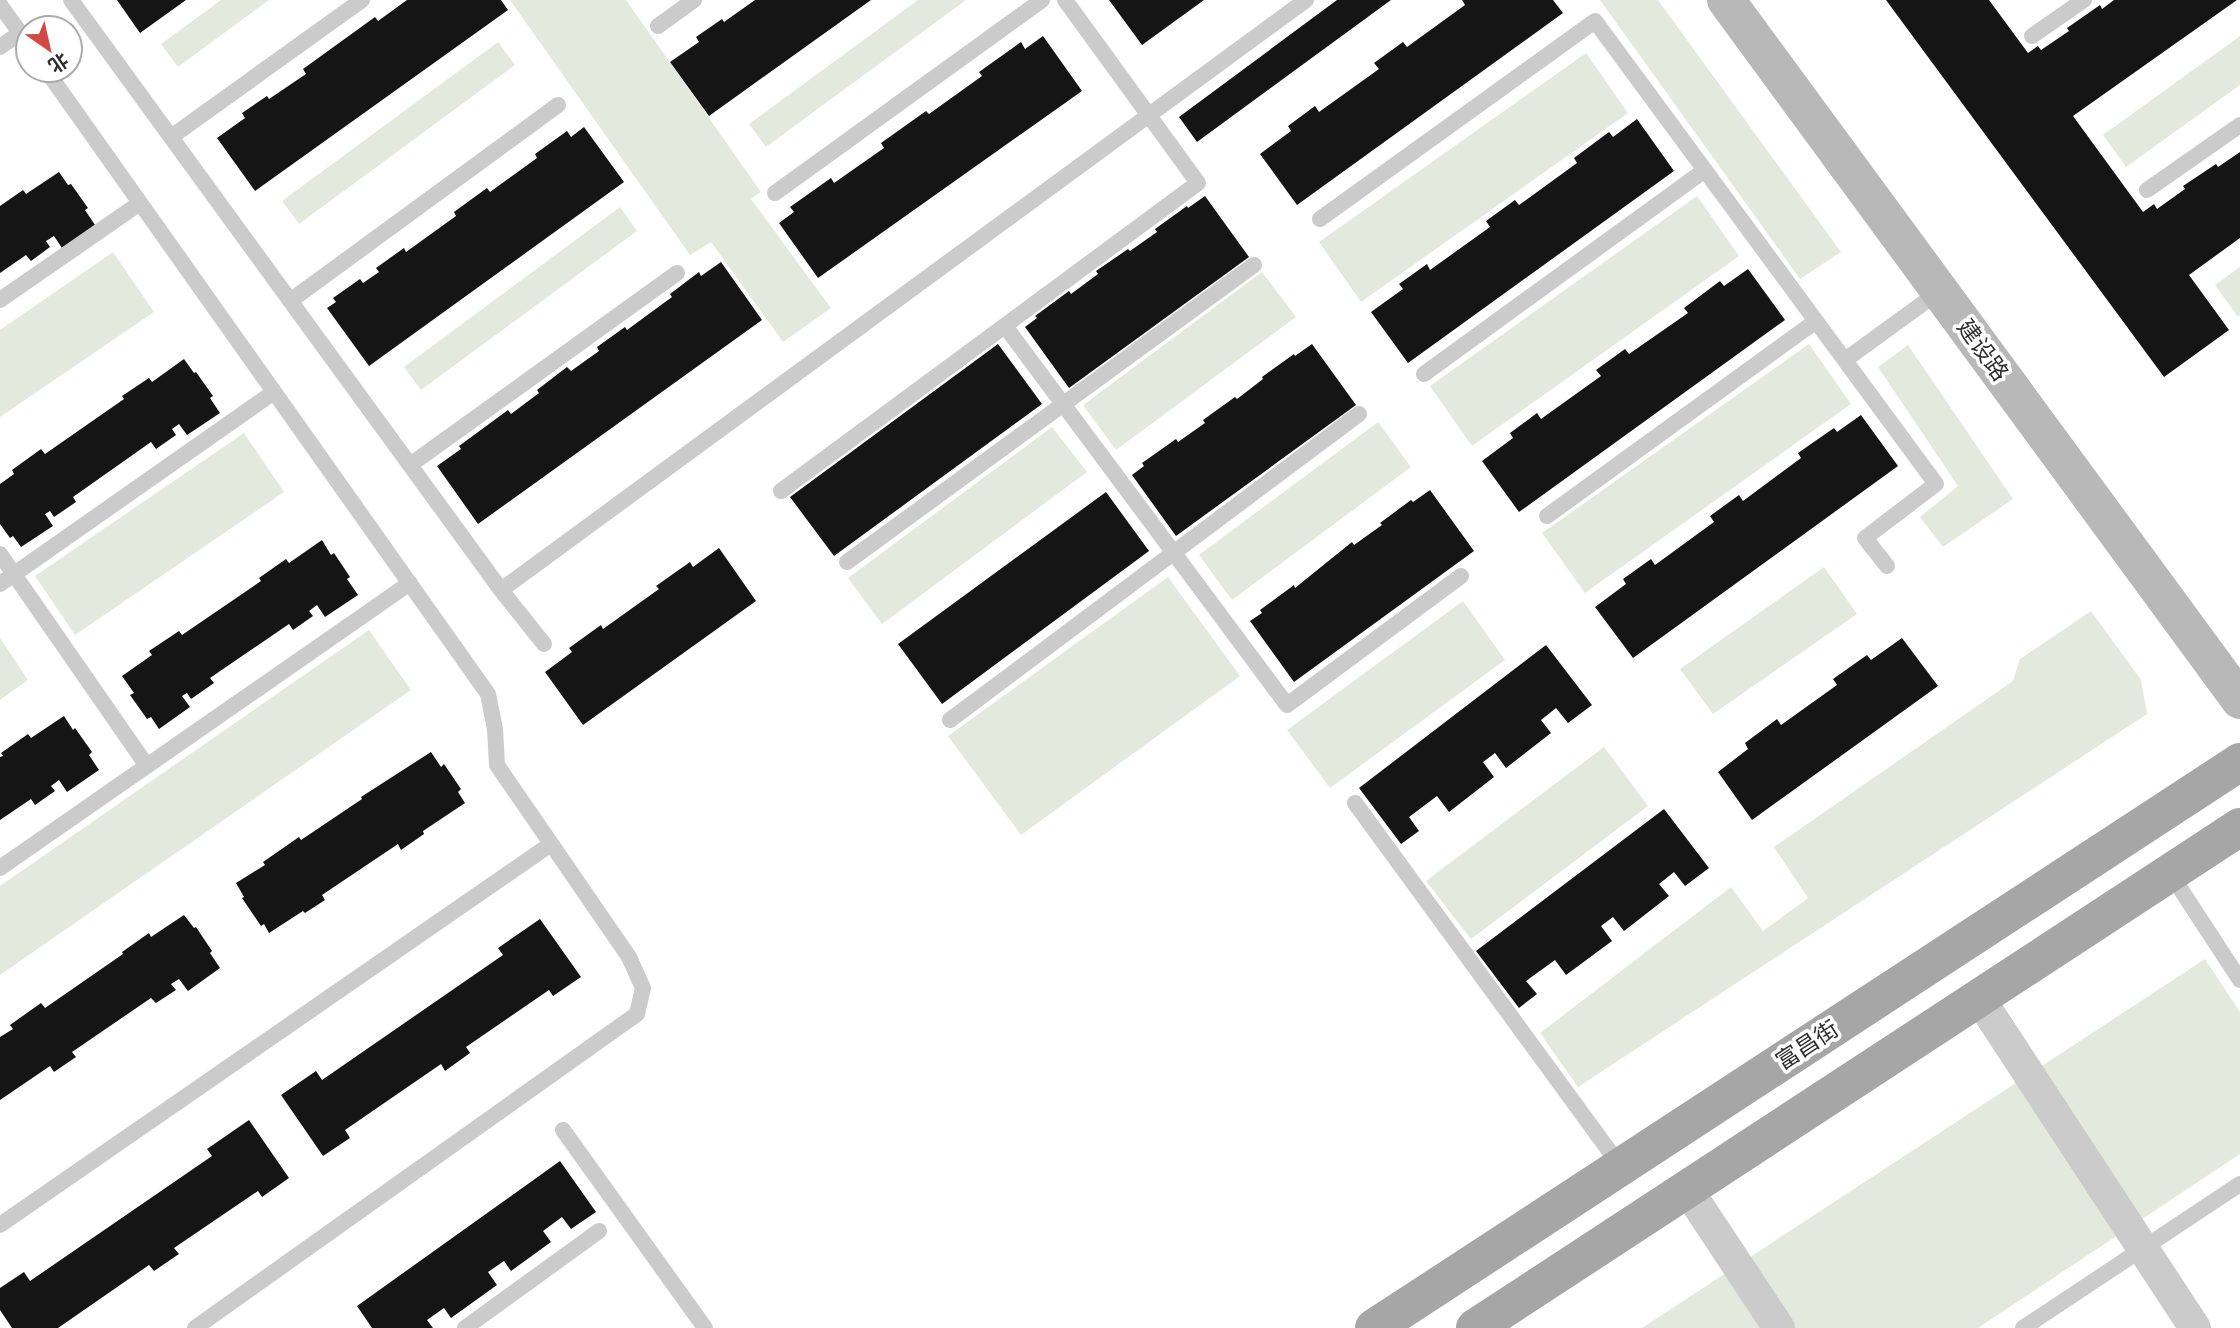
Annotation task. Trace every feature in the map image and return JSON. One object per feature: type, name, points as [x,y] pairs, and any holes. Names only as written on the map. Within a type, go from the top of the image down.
[{"type":"main road","name":"富昌街","points":[[1374,1328],[2240,762]]},
{"type":"main road","points":[[1475,1328],[2240,827]]},
{"type":"street","name":"建设路","points":[[1726,0],[2240,700]]},
{"type":"street","points":[[1979,998],[2195,1328]]},
{"type":"street","points":[[1687,1189],[1779,1328]]},
{"type":"lane","points":[[71,0],[410,466],[544,645]]},
{"type":"lane","points":[[171,137],[362,0]]},
{"type":"lane","points":[[658,26],[694,0]]},
{"type":"lane","points":[[775,193],[1042,0]]},
{"type":"lane","points":[[780,491],[1198,183],[1065,0]]},
{"type":"lane","points":[[501,590],[1306,0]]},
{"type":"lane","points":[[2032,36],[2084,0]]},
{"type":"lane","points":[[0,5],[14,25]]},
{"type":"lane","points":[[1320,219],[1595,21],[1936,484],[1865,538],[1886,566]]},
{"type":"lane","points":[[56,84],[488,694],[495,729],[497,765],[629,957],[643,988],[637,1014],[195,1328]]},
{"type":"lane","points":[[290,301],[558,105]]},
{"type":"lane","points":[[2147,190],[2240,125]]},
{"type":"lane","points":[[1424,374],[1705,170]]},
{"type":"lane","points":[[0,300],[140,203]]},
{"type":"lane","points":[[847,562],[1254,265]]},
{"type":"lane","points":[[410,466],[677,274]]},
{"type":"lane","points":[[1845,360],[1940,290]]},
{"type":"lane","points":[[1547,516],[1816,321]]},
{"type":"lane","points":[[1005,326],[1287,705],[1461,576]]},
{"type":"lane","points":[[0,584],[274,393]]},
{"type":"lane","points":[[950,720],[1359,414]]},
{"type":"lane","points":[[0,554],[146,766]]},
{"type":"lane","points":[[0,868],[410,583]]},
{"type":"lane","points":[[1355,803],[1621,1167]]},
{"type":"lane","points":[[0,1225],[551,844]]},
{"type":"lane","points":[[2170,873],[2240,981]]},
{"type":"lane","points":[[563,1130],[705,1328]]},
{"type":"lane","points":[[2024,1328],[2240,1184]]},
{"type":"lane","points":[[465,1328],[599,1231]]},
{"type":"shaded area","points":[[221,0],[269,0],[178,67],[161,44]]},
{"type":"shaded area","points":[[510,0],[626,0],[761,192],[751,199],[831,308],[783,342],[711,242],[690,255]]},
{"type":"shaded area","points":[[918,0],[966,0],[766,147],[749,124]]},
{"type":"shaded area","points":[[1600,0],[1658,0],[1841,252],[1800,279]]},
{"type":"shaded area","points":[[2240,36],[2240,85],[2126,167],[2103,135]]},
{"type":"shaded area","points":[[498,42],[515,65],[299,224],[282,201]]},
{"type":"shaded area","points":[[1586,53],[1628,113],[1361,302],[1319,242]]},
{"type":"shaded area","points":[[1697,196],[1739,256],[1472,446],[1430,386]]},
{"type":"shaded area","points":[[620,207],[637,231],[421,390],[404,367]]},
{"type":"shaded area","points":[[113,252],[154,312],[0,417],[0,330]]},
{"type":"shaded area","points":[[2240,267],[2240,315],[2238,317],[2215,285]]},
{"type":"shaded area","points":[[1262,272],[1296,317],[1116,450],[1083,405]]},
{"type":"shaded area","points":[[1809,344],[1851,404],[1585,593],[1542,533]]},
{"type":"shaded area","points":[[1908,345],[2013,499],[1943,547],[1920,517],[1958,486],[1878,367]]},
{"type":"shaded area","points":[[1378,422],[1411,467],[1232,600],[1199,555]]},
{"type":"shaded area","points":[[1052,427],[1087,472],[882,624],[848,578]]},
{"type":"shaded area","points":[[244,433],[284,492],[75,635],[35,576]]},
{"type":"shaded area","points":[[1824,567],[1857,614],[1713,714],[1680,669]]},
{"type":"shaded area","points":[[1168,577],[1240,676],[1021,835],[948,736]]},
{"type":"shaded area","points":[[1463,601],[1505,660],[1330,788],[1287,730]]},
{"type":"shaded area","points":[[2091,611],[2141,680],[2147,714],[1578,1087],[1540,1033],[1731,887],[1763,931],[1808,898],[1774,847],[2013,681],[2020,659]]},
{"type":"shaded area","points":[[369,630],[411,690],[0,975],[0,886]]},
{"type":"shaded area","points":[[0,638],[28,680],[0,700]]},
{"type":"shaded area","points":[[1604,747],[1648,806],[1471,939],[1426,881]]},
{"type":"shaded area","points":[[2205,959],[2240,1012],[2240,1154],[1978,1328],[1642,1328]]},
{"type":"building","points":[[117,0],[186,0],[140,33]]},
{"type":"building","points":[[407,0],[501,0],[508,10],[255,191],[217,138],[245,118],[242,113],[306,74],[303,69],[375,17],[378,21]]},
{"type":"building","points":[[755,0],[871,0],[709,116],[670,62],[699,42],[696,37],[722,19],[724,22]]},
{"type":"building","points":[[1109,0],[1204,0],[1142,45]]},
{"type":"building","points":[[1337,0],[1391,0],[1197,142],[1179,117]]},
{"type":"building","points":[[1462,0],[1553,0],[1563,13],[1297,205],[1260,154],[1291,131],[1288,126],[1315,106],[1319,112],[1379,69],[1374,63],[1403,42],[1407,47],[1465,5]]},
{"type":"building","points":[[1886,0],[1989,0],[2028,53],[2038,46],[2041,50],[2100,5],[2102,9],[2114,0],[2237,0],[2073,116],[2143,212],[2154,204],[2157,209],[2185,189],[2183,186],[2240,152],[2240,238],[2189,275],[2229,330],[2164,377]]},
{"type":"building","points":[[1043,36],[1082,91],[818,278],[779,223],[794,212],[790,207],[831,178],[834,183],[884,148],[881,143],[926,111],[929,114],[982,76],[979,72],[1021,42],[1025,49]]},
{"type":"building","points":[[1637,119],[1674,171],[1408,363],[1371,312],[1403,289],[1399,284],[1427,264],[1430,270],[1490,227],[1486,221],[1515,200],[1519,205],[1577,163],[1574,158],[1609,132],[1613,137]]},
{"type":"building","points":[[584,127],[624,182],[369,366],[327,308],[336,302],[333,298],[360,279],[363,283],[379,272],[376,268],[404,248],[406,252],[456,216],[454,212],[487,188],[490,192],[537,158],[535,154],[567,131],[571,137]]},
{"type":"building","points":[[59,172],[88,208],[85,210],[95,225],[62,248],[54,236],[46,241],[50,247],[31,261],[26,255],[0,273],[0,206],[23,190],[26,194]]},
{"type":"building","points":[[1205,196],[1249,257],[1069,388],[1025,327],[1037,318],[1035,316],[1069,291],[1071,294],[1098,274],[1096,271],[1128,249],[1130,251],[1157,232],[1155,229]]},
{"type":"building","points":[[721,262],[762,320],[478,524],[437,466],[508,410],[511,414],[539,393],[537,390],[567,367],[571,371],[599,351],[597,347],[625,327],[627,330],[672,297],[670,294],[699,272],[701,276]]},
{"type":"building","points":[[1748,269],[1785,320],[1519,512],[1482,461],[1513,438],[1510,433],[1537,413],[1541,419],[1601,376],[1596,370],[1625,349],[1629,354],[1688,313],[1684,308],[1720,281],[1724,286]]},
{"type":"building","points":[[998,344],[1042,404],[834,556],[790,497]]},
{"type":"building","points":[[1312,344],[1356,405],[1176,536],[1132,475],[1144,466],[1142,463],[1176,439],[1178,442],[1205,423],[1203,420],[1235,397],[1237,399],[1263,379],[1262,377]]},
{"type":"building","points":[[184,359],[213,396],[210,398],[220,413],[187,435],[179,424],[172,429],[176,435],[156,449],[151,442],[73,497],[76,502],[54,517],[50,511],[45,514],[53,526],[21,547],[13,536],[10,538],[0,524],[0,484],[14,474],[12,470],[41,449],[45,454],[124,399],[122,396],[149,378],[152,382]]},
{"type":"building","points":[[1861,415],[1898,466],[1633,658],[1595,607],[1626,584],[1623,579],[1651,559],[1655,565],[1714,522],[1710,516],[1739,495],[1743,501],[1801,458],[1798,453],[1834,428],[1837,432]]},
{"type":"building","points":[[1430,490],[1474,551],[1294,682],[1250,621],[1262,613],[1260,610],[1294,585],[1295,588],[1352,542],[1354,545],[1411,500],[1413,502]]},
{"type":"building","points":[[1106,492],[1149,551],[942,704],[898,644]]},
{"type":"building","points":[[322,540],[350,577],[347,579],[358,595],[325,617],[317,605],[309,611],[313,616],[293,630],[289,624],[210,678],[214,683],[191,699],[187,693],[182,696],[190,707],[159,729],[151,717],[147,719],[130,695],[134,693],[122,676],[152,655],[149,651],[179,631],[182,635],[261,581],[259,578],[286,559],[289,563]]},
{"type":"building","points":[[719,548],[756,601],[583,725],[545,672],[572,652],[569,648],[601,625],[603,629],[659,589],[656,586],[690,562],[693,567]]},
{"type":"building","points":[[1902,638],[1938,686],[1752,820],[1718,772],[1748,749],[1745,743],[1777,719],[1781,725],[1837,685],[1833,679],[1867,655],[1871,660]]},
{"type":"building","points":[[1546,645],[1592,705],[1568,723],[1556,708],[1541,720],[1551,733],[1506,768],[1495,753],[1483,762],[1494,777],[1449,812],[1437,796],[1409,817],[1419,831],[1401,844],[1359,788]]},
{"type":"building","points":[[64,716],[92,752],[89,755],[99,770],[67,792],[59,780],[51,786],[55,791],[35,805],[31,799],[0,820],[1,753],[28,734],[31,738]]},
{"type":"building","points":[[431,752],[441,767],[444,764],[461,789],[458,792],[465,803],[423,831],[424,834],[401,850],[398,844],[322,895],[325,900],[305,913],[303,911],[269,933],[264,924],[261,926],[242,898],[244,897],[236,883],[265,865],[263,862],[299,837],[301,840]]},
{"type":"building","points":[[1664,809],[1709,868],[1685,886],[1674,872],[1659,884],[1669,896],[1624,931],[1613,917],[1601,926],[1612,941],[1566,975],[1555,960],[1526,981],[1537,994],[1519,1008],[1476,951]]},
{"type":"building","points":[[184,915],[194,928],[196,927],[220,968],[188,991],[179,979],[171,984],[176,990],[156,1003],[151,998],[72,1052],[76,1057],[54,1072],[50,1066],[0,1100],[0,1037],[13,1029],[10,1025],[41,1003],[45,1008],[149,933],[151,937]]},
{"type":"building","points":[[540,919],[581,977],[553,996],[549,990],[466,1047],[470,1053],[445,1071],[441,1064],[345,1130],[350,1138],[323,1156],[281,1095],[316,1071],[322,1080],[503,955],[498,948]]},
{"type":"building","points":[[249,1120],[289,1178],[262,1197],[258,1191],[174,1248],[179,1254],[154,1271],[149,1265],[58,1328],[12,1328],[0,1310],[0,1288],[24,1272],[30,1281],[212,1156],[207,1149]]},
{"type":"building","points":[[560,1161],[596,1212],[571,1229],[562,1217],[543,1231],[551,1242],[511,1271],[504,1261],[488,1272],[497,1285],[451,1318],[444,1308],[427,1320],[433,1328],[372,1328],[357,1306]]}]
